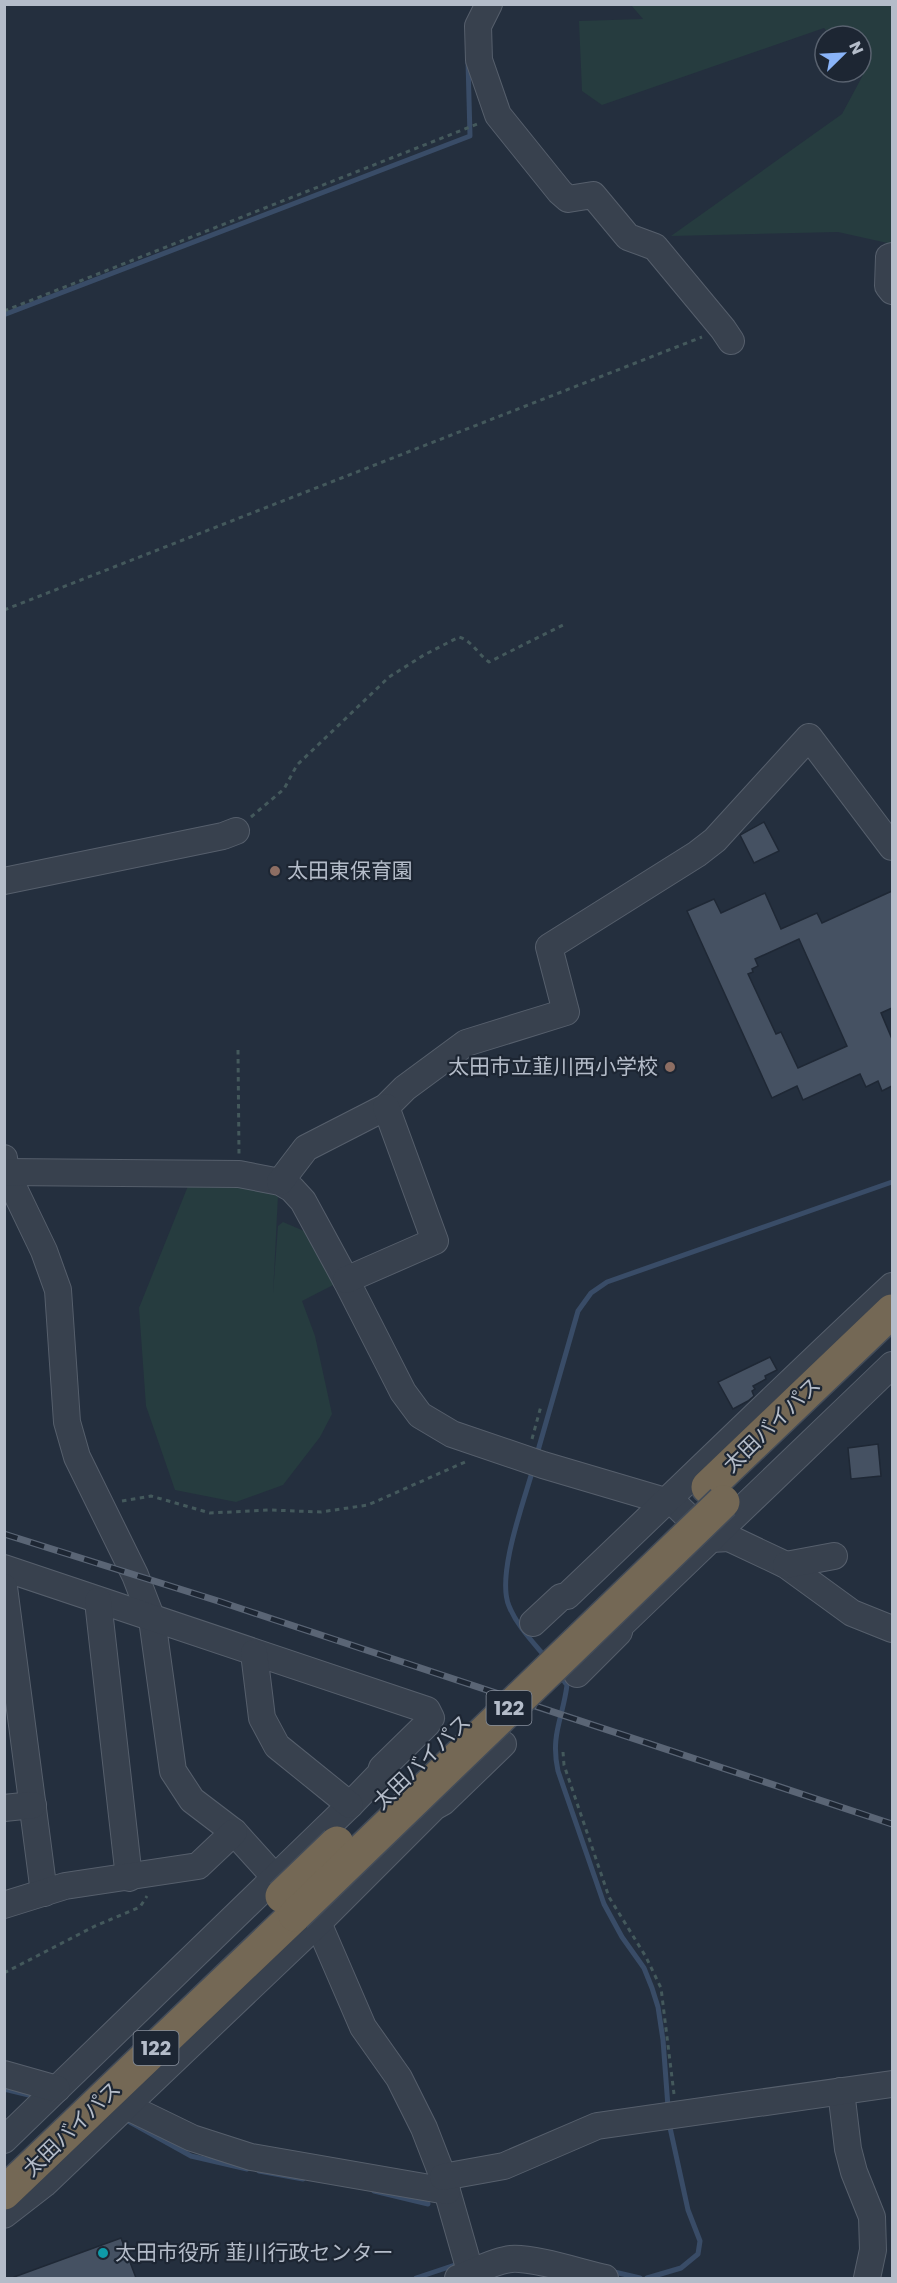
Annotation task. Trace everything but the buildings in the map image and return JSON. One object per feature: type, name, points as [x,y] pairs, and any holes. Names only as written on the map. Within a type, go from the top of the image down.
[{"type":"highway","name":"太田バイパス","points":[[718,1519],[892,1311]]},
{"type":"highway","name":"太田バイパス","points":[[4,2165],[718,1519],[892,1342]]},
{"type":"highway","name":"太田バイパス","points":[[4,2193],[292,1903]]},
{"type":"street","points":[[489,4],[478,26],[479,60],[498,115],[568,200],[593,195],[628,237],[655,248],[727,335]]},
{"type":"street","points":[[892,256],[889,257],[888,286],[892,291]]},
{"type":"street","points":[[280,1182],[306,1148],[386,1107],[405,1088],[466,1043],[566,1012],[549,947],[697,854],[715,840],[809,737],[892,847]]},
{"type":"street","points":[[4,881],[223,836],[236,831]]},
{"type":"street","points":[[346,1280],[435,1241],[386,1107]]},
{"type":"street","points":[[605,2278],[525,2259],[511,2259],[481,2268],[467,2277],[445,2184],[424,2128],[399,2078],[363,2027],[292,1903],[234,1832],[192,1800],[173,1771],[152,1620],[135,1575],[77,1457],[67,1422],[58,1290],[44,1251],[5,1167],[239,1174],[280,1182],[292,1189],[303,1201],[403,1392],[420,1415],[452,1434],[534,1462],[668,1502],[684,1494],[852,1613],[892,1629]]},
{"type":"street","points":[[533,1623],[561,1597],[567,1596],[668,1502],[892,1286]]},
{"type":"street","points":[[577,1674],[619,1632],[620,1626],[718,1519],[892,1365]]},
{"type":"street","points":[[786,1565],[834,1556]]},
{"type":"street","points":[[4,1568],[152,1620],[427,1710],[431,1718],[350,1805],[292,1903],[126,2106],[44,2184],[4,2215]]},
{"type":"street","points":[[4,1587],[44,1893]]},
{"type":"street","points":[[98,1601],[139,1876]]},
{"type":"street","points":[[254,1653],[262,1718],[277,1746],[350,1805]]},
{"type":"street","points":[[4,2140],[57,2089],[292,1903],[443,1802],[503,1744]]},
{"type":"street","points":[[4,1808],[33,1805]]},
{"type":"street","points":[[4,1905],[65,1886],[198,1866],[234,1832]]},
{"type":"street","points":[[4,2074],[57,2089]]},
{"type":"street","points":[[126,2106],[192,2138],[251,2157],[445,2184],[504,2166],[597,2126],[892,2084]]},
{"type":"street","points":[[841,2091],[848,2149],[854,2172],[882,2214],[867,2278]]},
{"type":"path","points":[[4,311],[470,127]]},
{"type":"path","points":[[4,610],[727,335]]},
{"type":"path","points":[[236,831],[284,789],[297,765],[389,677],[459,637],[467,639],[480,656],[489,662],[563,625]]},
{"type":"path","points":[[238,1050],[239,1174]]},
{"type":"path","points":[[534,1462],[541,1406]]},
{"type":"path","points":[[102,1505],[151,1496],[210,1514],[270,1510],[321,1512],[369,1505],[494,1449]]},
{"type":"path","points":[[563,1752],[564,1765],[609,1897],[646,1957],[661,1988],[676,2114]]},
{"type":"path","points":[[4,1973],[95,1926],[140,1907],[153,1886],[139,1876]]},
{"type":"green space","points":[[631,5],[892,5],[892,244],[838,232],[671,236],[842,114],[858,84],[873,84],[873,24],[813,24],[813,32],[602,105],[582,91],[579,21],[643,19]]},
{"type":"green space","points":[[188,1186],[237,1187],[278,1195],[273,1294],[278,1226],[283,1222],[304,1231],[337,1283],[302,1301],[315,1336],[332,1414],[320,1437],[283,1485],[236,1502],[175,1490],[146,1406],[139,1308]]},
{"type":"waterway","points":[[6,314],[470,136],[468,61]]},
{"type":"waterway","points":[[537,1454],[578,1311],[591,1293],[607,1282],[892,1182]]},
{"type":"waterway","points":[[533,1469],[513,1538],[506,1576],[506,1593],[516,1620],[547,1659]]},
{"type":"waterway","points":[[560,1676],[567,1685],[556,1737],[558,1771],[604,1904],[622,1937],[644,1968],[652,1988],[658,2007],[663,2040],[668,2107]]},
{"type":"waterway","points":[[4,2089],[33,2096]]},
{"type":"waterway","points":[[128,2121],[191,2156],[247,2169]]},
{"type":"waterway","points":[[647,2278],[681,2268],[698,2254],[700,2241],[688,2210],[669,2123]]},
{"type":"waterway","points":[[259,2171],[303,2179]]},
{"type":"waterway","points":[[374,2191],[428,2204]]},
{"type":"waterway","points":[[416,2278],[461,2263]]},
{"type":"waterway","points":[[610,2271],[640,2278]]},
{"type":"railway","points":[[4,1534],[218,1601],[892,1824]]},
{"type":"place","name":"太田東保育園","points":[[275,871]]},
{"type":"place","name":"太田市立韮川西小学校","points":[[670,1067]]},
{"type":"place","name":"太田市役所 韮川行政センター","points":[[103,2253]]}]
